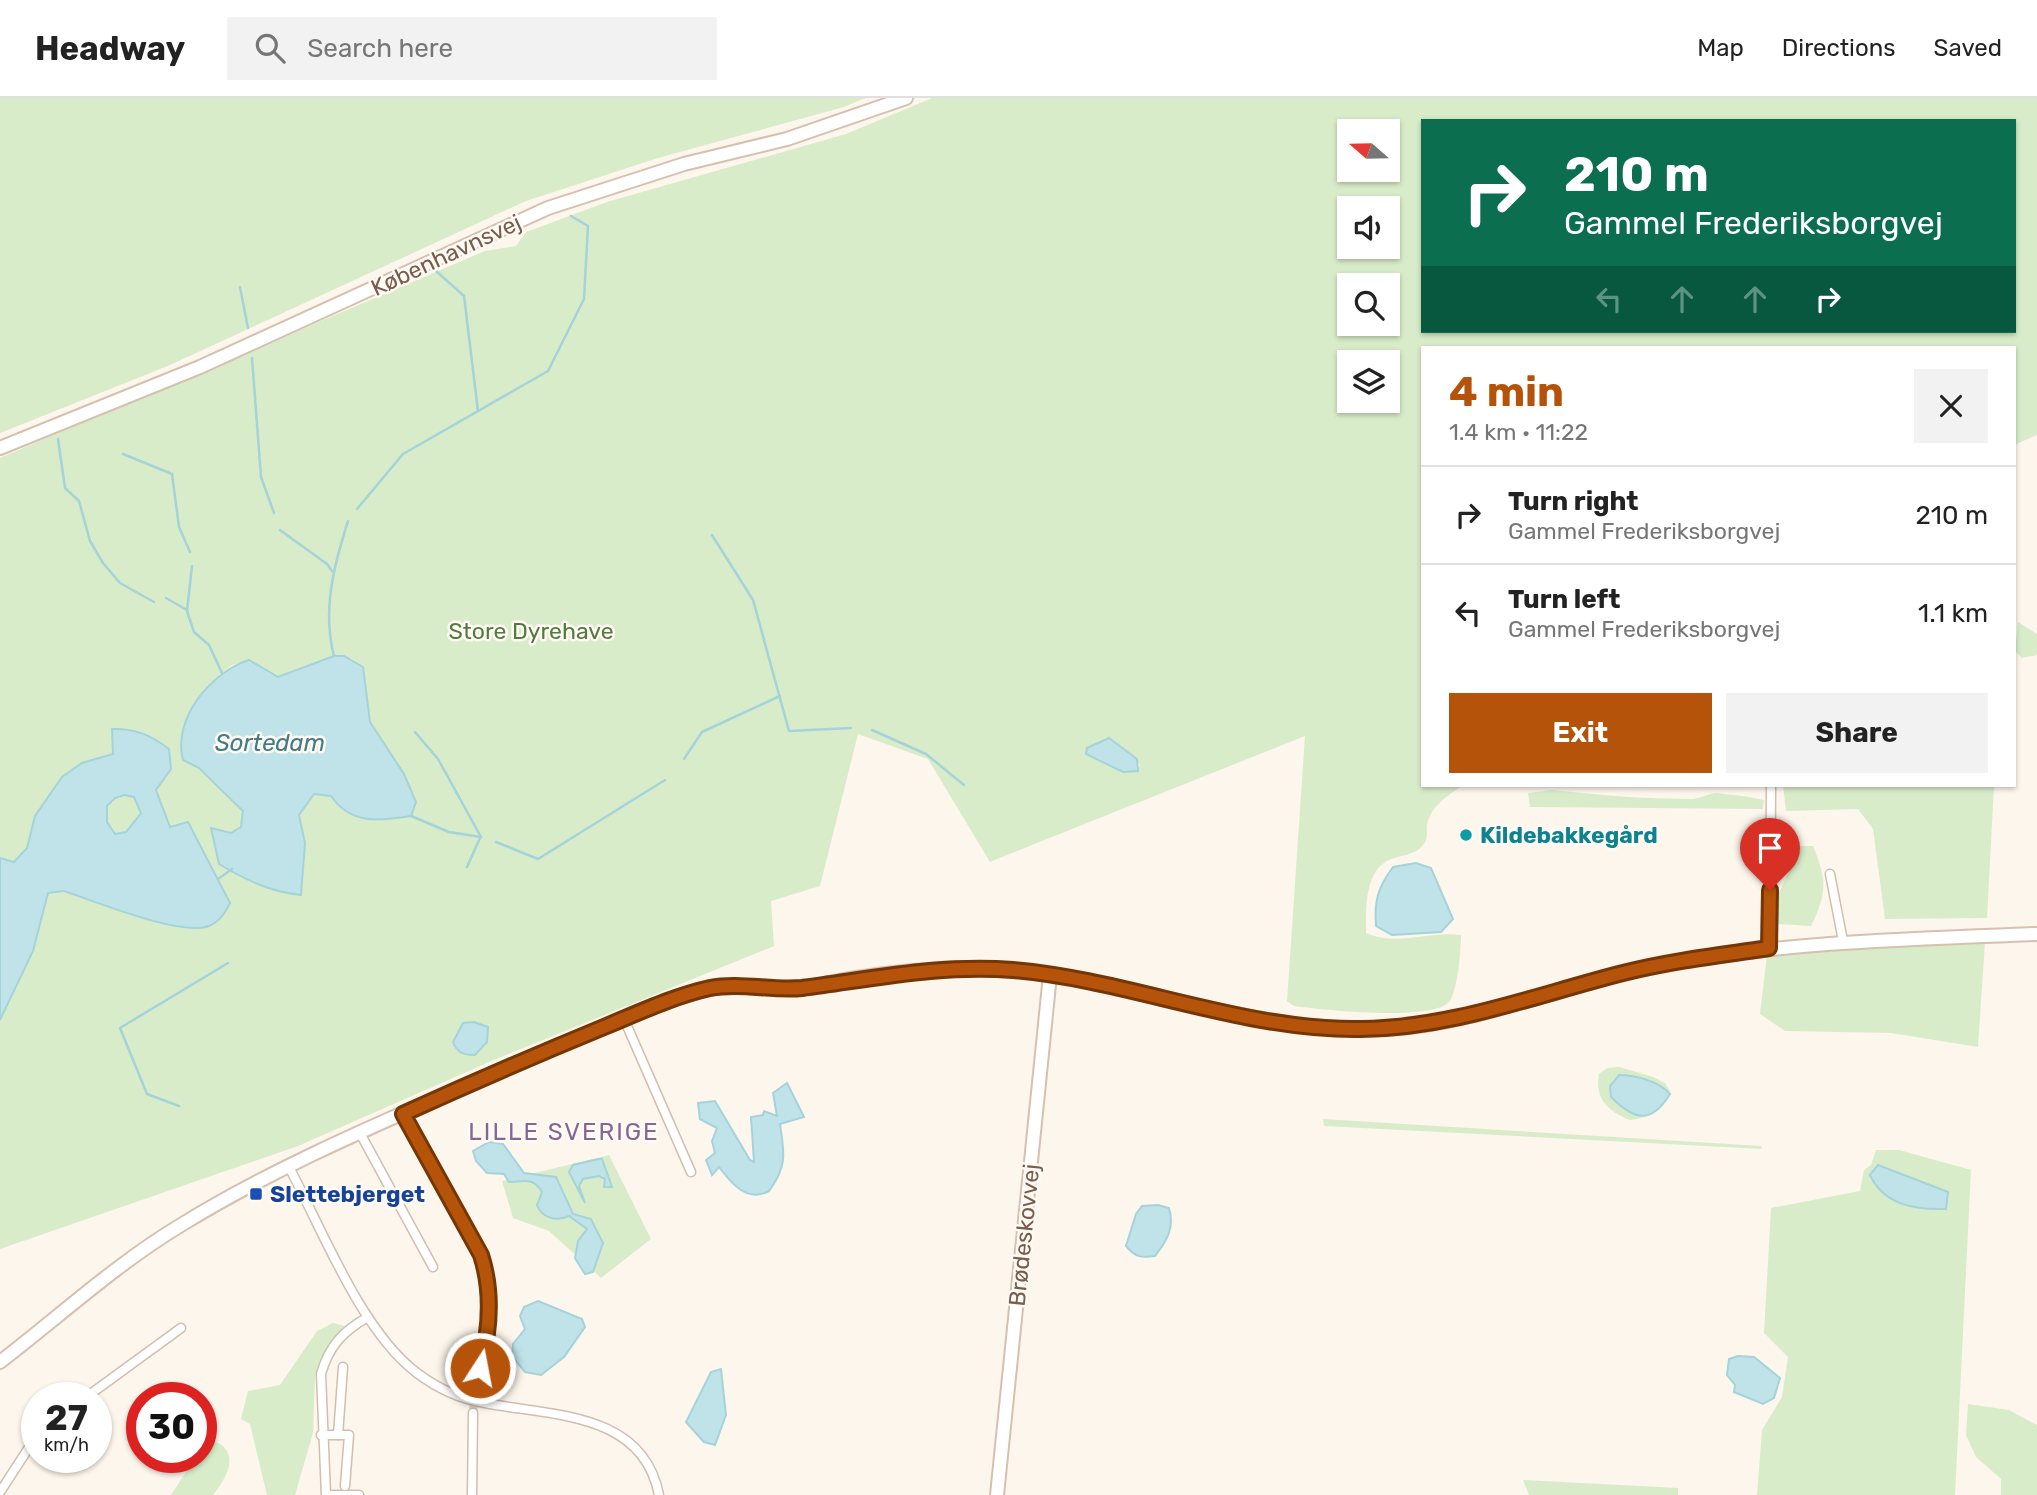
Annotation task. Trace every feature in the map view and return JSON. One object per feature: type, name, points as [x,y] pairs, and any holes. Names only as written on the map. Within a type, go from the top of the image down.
[{"type":"street","name":"Københavnsvej","points":[[0,448],[200,367],[548,208],[684,164],[799,135],[906,98]]},
{"type":"street","points":[[1769,948],[1770,787]]},
{"type":"street","points":[[1830,874],[1843,941]]},
{"type":"street","points":[[0,1362],[66,1308],[177,1227],[289,1167],[403,1114],[624,1019],[713,988],[801,988],[860,977],[952,969],[1014,970],[1050,975],[1281,1023],[1337,1030],[1390,1029],[1456,1019],[1626,972],[1769,948],[1843,941],[2037,934]]},
{"type":"street","name":"Brødeskovvej","points":[[997,1495],[1050,975]]},
{"type":"street","points":[[624,1019],[691,1172]]},
{"type":"street","points":[[403,1114],[481,1255],[488,1278],[484,1352],[475,1384]]},
{"type":"street","points":[[360,1133],[433,1267]]},
{"type":"street","points":[[289,1167],[368,1317],[402,1360],[448,1392],[484,1403],[588,1419],[611,1429],[632,1446],[646,1464],[659,1495]]},
{"type":"street","points":[[359,1495],[326,1495],[319,1388],[325,1360],[341,1335],[368,1317]]},
{"type":"street","points":[[107,1382],[181,1328]]},
{"type":"street","points":[[338,1435],[343,1367]]},
{"type":"street","points":[[472,1495],[473,1413]]},
{"type":"street","points":[[321,1435],[349,1435],[345,1486]]},
{"type":"street","points":[[0,1492],[21,1460]]},
{"type":"green space","points":[[0,98],[865,98],[844,107],[658,158],[526,201],[170,365],[0,433]]},
{"type":"green space","name":"Store Dyrehave","points":[[932,98],[2037,98],[2037,435],[2016,444],[2016,346],[1421,346],[1421,787],[1461,787],[1436,807],[1427,825],[1426,840],[1420,848],[1384,863],[1377,870],[1369,890],[1366,933],[1390,939],[1461,935],[1458,970],[1448,1003],[1419,1012],[1398,1013],[1350,1012],[1294,1006],[1287,1001],[1305,736],[990,862],[928,759],[858,734],[820,886],[771,901],[774,946],[494,1060],[298,1146],[0,1249],[0,1020],[33,951],[48,893],[64,891],[198,839],[188,822],[170,828],[156,790],[171,769],[114,754],[82,763],[35,815],[27,848],[14,862],[0,858],[0,458],[485,251],[516,246],[526,232],[607,202],[846,134]],"holes":[[[334,656],[363,668],[370,722],[404,774],[331,796],[314,794],[299,815],[305,843],[301,894],[288,894],[211,828],[231,833],[241,828],[243,811],[199,768],[193,704],[232,665],[249,661],[278,677]],[[1100,741],[1115,741],[1140,766],[1124,772],[1087,748]]]},
{"type":"green space","points":[[2018,622],[2037,634],[2037,655],[2022,658],[2016,652]]},
{"type":"green space","points":[[1783,787],[1994,787],[1987,918],[1885,919],[1873,829],[1858,809],[1786,811]]},
{"type":"green space","points":[[1552,790],[1673,799],[1694,799],[1717,793],[1764,800],[1763,809],[1530,807],[1528,793]]},
{"type":"green space","points":[[124,795],[134,797],[142,813],[126,832],[115,834],[107,822],[107,806],[115,798]]},
{"type":"green space","points":[[1800,846],[1813,846],[1818,858],[1823,878],[1820,904],[1811,926],[1777,924],[1776,900]]},
{"type":"green space","points":[[1765,940],[1610,970],[1465,1012],[1461,1009],[1610,968]]},
{"type":"green space","points":[[1985,942],[1978,1047],[1891,1033],[1785,1031],[1760,1014],[1767,955],[1843,947]]},
{"type":"green space","points":[[1619,1067],[1665,1083],[1670,1091],[1660,1108],[1650,1115],[1630,1120],[1610,1109],[1599,1091],[1599,1074],[1607,1068]]},
{"type":"green space","points":[[1323,1119],[1761,1146],[1762,1149],[1324,1126]]},
{"type":"green space","points":[[1876,1150],[1899,1150],[1971,1170],[1955,1495],[1757,1495],[1762,1430],[1782,1397],[1788,1357],[1764,1333],[1771,1208],[1860,1191],[1864,1170],[1871,1165]]},
{"type":"green space","points":[[609,1155],[651,1239],[601,1278],[549,1231],[513,1218],[502,1181]]},
{"type":"green space","points":[[333,1323],[345,1326],[319,1362],[315,1377],[313,1433],[295,1495],[267,1495],[250,1424],[241,1419],[248,1391],[280,1385],[317,1331]]},
{"type":"green space","points":[[1968,1404],[2009,1410],[2037,1425],[2037,1495],[2001,1495],[2001,1479],[1976,1457],[1966,1435]]},
{"type":"green space","points":[[217,1443],[223,1446],[227,1452],[229,1466],[213,1495],[171,1495],[185,1473],[217,1473]]},
{"type":"green space","points":[[1523,1480],[1678,1488],[1678,1495],[1529,1495]]},
{"type":"water","name":"Sortedam","points":[[334,656],[344,656],[363,667],[370,722],[404,774],[416,802],[411,816],[377,820],[347,812],[331,796],[314,794],[299,815],[305,843],[301,895],[279,891],[238,875],[219,864],[211,828],[231,833],[241,827],[243,811],[199,768],[183,760],[183,729],[198,699],[221,675],[235,666],[249,660],[278,677]]},
{"type":"water","name":"Sortedam","points":[[112,729],[142,733],[169,749],[171,769],[156,790],[170,827],[188,822],[230,903],[216,922],[196,928],[159,922],[64,891],[48,893],[33,951],[0,1020],[0,858],[14,862],[27,848],[35,816],[62,777],[82,763],[113,754]],"holes":[[[124,795],[134,797],[141,813],[126,832],[115,834],[107,822],[107,806],[115,798]]]},
{"type":"water","points":[[1109,738],[1137,759],[1138,771],[1123,772],[1086,754],[1087,748]]},
{"type":"water","points":[[1416,863],[1431,868],[1453,919],[1441,932],[1392,935],[1376,926],[1378,895],[1393,867]]},
{"type":"water","points":[[474,1022],[488,1027],[487,1042],[475,1055],[464,1054],[453,1042],[463,1023]]},
{"type":"water","points":[[1619,1075],[1646,1080],[1670,1094],[1656,1111],[1649,1115],[1635,1114],[1627,1111],[1611,1097],[1610,1086]]},
{"type":"water","points":[[787,1083],[804,1117],[780,1124],[782,1166],[769,1191],[754,1195],[740,1190],[719,1167],[712,1175],[706,1160],[715,1153],[712,1141],[717,1128],[700,1119],[698,1103],[715,1101],[750,1160],[754,1162],[751,1117],[763,1115],[764,1111],[777,1116],[773,1093]]},
{"type":"water","points":[[489,1142],[503,1144],[524,1173],[556,1177],[573,1214],[591,1219],[603,1243],[593,1272],[585,1274],[575,1258],[578,1241],[587,1229],[569,1216],[554,1219],[542,1213],[537,1205],[542,1192],[535,1184],[527,1181],[509,1182],[504,1174],[487,1173],[476,1161],[473,1151]]},
{"type":"water","points":[[602,1159],[612,1187],[604,1187],[605,1179],[599,1176],[583,1179],[579,1186],[585,1203],[569,1172],[573,1165]]},
{"type":"water","points":[[1878,1165],[1948,1192],[1946,1209],[1912,1207],[1892,1199],[1883,1193],[1870,1175]]},
{"type":"water","points":[[1158,1205],[1169,1208],[1169,1233],[1155,1256],[1139,1256],[1126,1246],[1136,1214],[1142,1206]]},
{"type":"water","points":[[538,1301],[582,1319],[585,1327],[564,1357],[541,1375],[525,1372],[512,1356],[513,1344],[525,1329],[520,1316],[524,1307]]},
{"type":"water","points":[[1738,1356],[1754,1357],[1780,1378],[1774,1398],[1763,1404],[1734,1392],[1735,1385],[1727,1375],[1729,1359]]},
{"type":"water","points":[[721,1369],[726,1415],[715,1445],[704,1442],[686,1422],[711,1372]]},
{"type":"waterway","points":[[357,509],[403,454],[548,371],[584,299],[588,226],[571,216]]},
{"type":"waterway","points":[[435,270],[464,296],[478,411]]},
{"type":"waterway","points":[[240,287],[248,328]]},
{"type":"waterway","points":[[252,358],[261,477],[274,513]]},
{"type":"waterway","points":[[58,439],[65,488],[79,501],[90,541],[103,563],[120,583],[154,602]]},
{"type":"waterway","points":[[123,454],[172,474],[179,527],[190,552]]},
{"type":"waterway","points":[[334,656],[329,605],[334,571],[348,521]]},
{"type":"waterway","points":[[280,530],[327,564],[332,571]]},
{"type":"waterway","points":[[712,535],[753,600],[789,731],[851,728]]},
{"type":"waterway","points":[[192,566],[187,611],[194,632],[209,645],[222,673]]},
{"type":"waterway","points":[[166,598],[187,610]]},
{"type":"waterway","points":[[684,759],[702,732],[780,696]]},
{"type":"waterway","points":[[872,730],[926,754],[964,785]]},
{"type":"waterway","points":[[415,732],[438,759],[481,837]]},
{"type":"waterway","points":[[496,842],[538,859],[665,780]]},
{"type":"waterway","points":[[411,816],[449,832],[481,837]]},
{"type":"waterway","points":[[467,867],[480,838]]},
{"type":"waterway","points":[[218,879],[232,869]]},
{"type":"waterway","points":[[179,1106],[147,1094],[120,1028],[228,963]]},
{"type":"tunnel","points":[[473,1413],[475,1384]]},
{"type":"place","name":"Kildebakkegård","points":[[1466,835]]},
{"type":"place","name":"Slettebjerget","points":[[256,1194]]},
{"type":"district","name":"LILLE SVERIGE","points":[[564,1132]]},
{"type":"route","points":[[480,1368],[489,1313],[488,1278],[481,1255],[403,1114],[533,1056],[692,993],[724,987],[801,988],[860,977],[952,969],[1014,970],[1306,1027],[1337,1030],[1390,1029],[1456,1019],[1626,972],[1695,958],[1769,948],[1770,890]]}]
